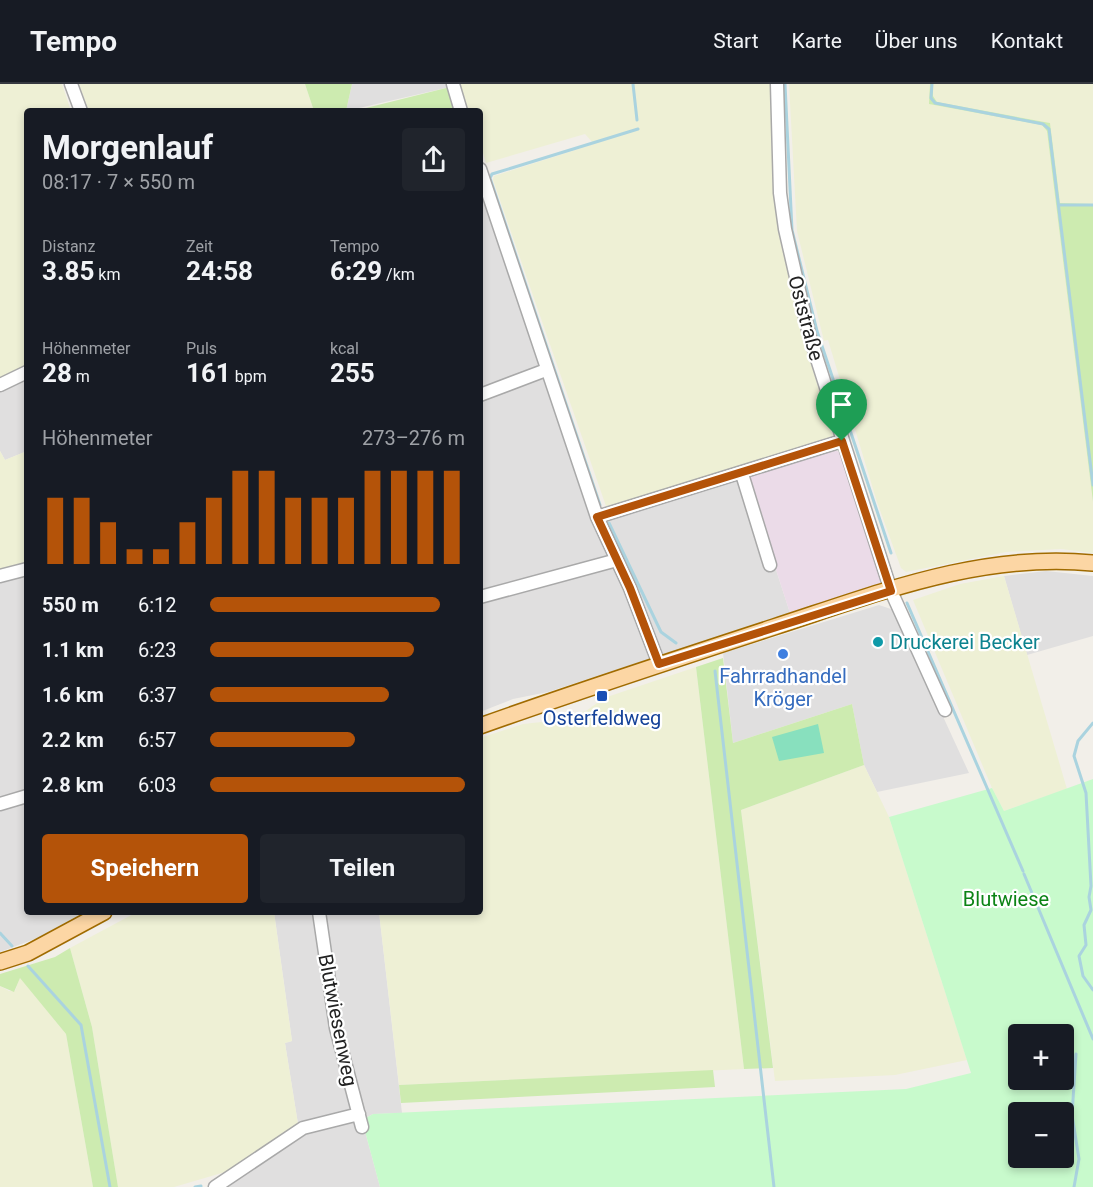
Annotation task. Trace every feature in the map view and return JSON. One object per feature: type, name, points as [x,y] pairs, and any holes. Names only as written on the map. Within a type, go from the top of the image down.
[{"type":"main road","points":[[483,725],[659,664],[964,568],[1053,560],[1093,563]]},
{"type":"main road","points":[[0,962],[28,953],[98,915]]},
{"type":"street","points":[[71,84],[80,108]]},
{"type":"street","points":[[453,84],[460,108]]},
{"type":"street","name":"Oststraße","points":[[777,84],[780,193],[785,229],[809,334],[891,591],[945,710]]},
{"type":"street","points":[[483,179],[597,517],[659,664]]},
{"type":"street","points":[[483,394],[546,370]]},
{"type":"street","points":[[0,385],[24,373]]},
{"type":"street","points":[[597,517],[742,474],[842,441]]},
{"type":"street","points":[[742,474],[770,565]]},
{"type":"street","points":[[483,596],[617,560]]},
{"type":"street","points":[[0,576],[24,570]]},
{"type":"street","points":[[0,804],[24,797]]},
{"type":"street","name":"Blutwiesenweg","points":[[319,915],[344,1068],[362,1127]]},
{"type":"street","points":[[215,1187],[303,1128],[359,1114]]},
{"type":"shaded area","points":[[352,84],[449,84],[450,87],[359,108],[347,108]]},
{"type":"shaded area","points":[[483,188],[594,521],[746,477],[790,613],[548,692],[513,699],[483,711]]},
{"type":"shaded area","points":[[24,373],[24,452],[5,460],[0,451],[0,385]]},
{"type":"shaded area","points":[[830,449],[840,452],[883,584],[790,613],[746,477]]},
{"type":"shaded area","points":[[24,567],[24,915],[79,915],[40,937],[0,952],[0,572]]},
{"type":"shaded area","points":[[1046,571],[1093,576],[1093,636],[1027,655],[1004,576]]},
{"type":"shaded area","points":[[879,605],[894,610],[969,773],[877,792],[864,765],[852,704],[733,743],[723,653]]},
{"type":"shaded area","points":[[274,915],[379,915],[402,1113],[373,1114],[362,1120],[380,1187],[225,1187],[298,1124],[285,1043],[292,1041]]},
{"type":"green space","points":[[0,84],[62,84],[70,108],[24,108],[24,373],[0,385]]},
{"type":"green space","points":[[79,84],[305,84],[313,108],[88,108]]},
{"type":"green space","points":[[305,84],[352,84],[347,108],[313,108]]},
{"type":"green space","points":[[460,84],[771,84],[771,141],[778,230],[803,338],[833,436],[607,509],[493,180],[494,176],[594,144],[585,134],[486,163],[483,153],[483,108],[468,108]]},
{"type":"green space","points":[[789,84],[930,84],[930,104],[1042,125],[1047,130],[1093,502],[1093,553],[1061,549],[1006,552],[906,572],[901,568],[877,502],[828,340],[824,341],[797,231]]},
{"type":"green space","points":[[930,84],[933,84],[933,96],[937,102],[1050,123],[1060,203],[1093,204],[1093,502],[1047,131],[1042,125],[929,104]]},
{"type":"green space","points":[[933,84],[1093,84],[1093,204],[1060,204],[1050,123],[937,102],[933,96]]},
{"type":"green space","points":[[450,87],[456,108],[366,108]]},
{"type":"green space","points":[[0,451],[5,460],[24,452],[24,567],[0,572]]},
{"type":"green space","points":[[1004,576],[1067,789],[1004,811],[992,788],[913,600],[960,584]]},
{"type":"green space","points":[[723,658],[733,743],[852,704],[864,765],[741,810],[773,1068],[744,1069],[696,667]]},
{"type":"green space","points":[[696,667],[744,1069],[399,1085],[379,915],[483,915],[483,737],[523,724],[551,721],[586,711],[604,698]]},
{"type":"green space","points":[[818,724],[824,753],[779,761],[772,737]]},
{"type":"green space","points":[[864,765],[889,817],[967,1060],[895,1075],[775,1081],[741,810]]},
{"type":"green space","name":"Blutwiese","points":[[1093,779],[1093,1187],[380,1187],[362,1120],[373,1114],[906,1089],[971,1073],[889,817],[992,788],[1004,811]]},
{"type":"green space","points":[[131,915],[274,915],[292,1041],[285,1043],[298,1124],[232,1170],[174,1187],[118,1187],[92,1027],[70,948]]},
{"type":"green space","points":[[70,948],[92,1027],[118,1187],[93,1187],[66,1034],[20,978],[14,992],[0,986],[0,974],[55,957]]},
{"type":"green space","points":[[20,977],[66,1034],[93,1187],[0,1187],[0,986],[9,991],[15,991]]},
{"type":"green space","points":[[713,1070],[715,1087],[401,1103],[399,1085]]},
{"type":"waterway","points":[[633,84],[637,120]]},
{"type":"waterway","points":[[785,84],[792,230],[817,331],[891,553]]},
{"type":"waterway","points":[[932,84],[931,98],[935,103],[1043,124],[1049,129],[1093,485]]},
{"type":"waterway","points":[[600,505],[490,178],[492,174],[638,129]]},
{"type":"waterway","points":[[1059,205],[1093,205]]},
{"type":"waterway","points":[[609,523],[661,632],[676,643]]},
{"type":"waterway","points":[[907,603],[1023,871]]},
{"type":"waterway","points":[[715,671],[774,1187]]},
{"type":"waterway","points":[[1093,723],[1078,741],[1074,756],[1086,793],[1091,886],[1089,897],[1091,910],[1084,925],[1086,945],[1079,956],[1083,976],[1093,990]]},
{"type":"waterway","points":[[1024,874],[1093,1039]]},
{"type":"waterway","points":[[0,933],[12,946]]},
{"type":"waterway","points":[[28,966],[81,1025],[110,1187]]},
{"type":"waterway","points":[[1074,1187],[1079,1159],[1072,1115],[1076,1054]]},
{"type":"waterway","points":[[195,1187],[201,1186]]},
{"type":"place","name":"Druckerei Becker","points":[[878,642]]},
{"type":"place","name":"Fahrradhandel Kröger","points":[[783,654]]},
{"type":"place","name":"Osterfeldweg","points":[[602,696]]},
{"type":"route","points":[[842,441],[891,591],[659,664],[630,588],[597,517],[742,474],[842,441]]}]
